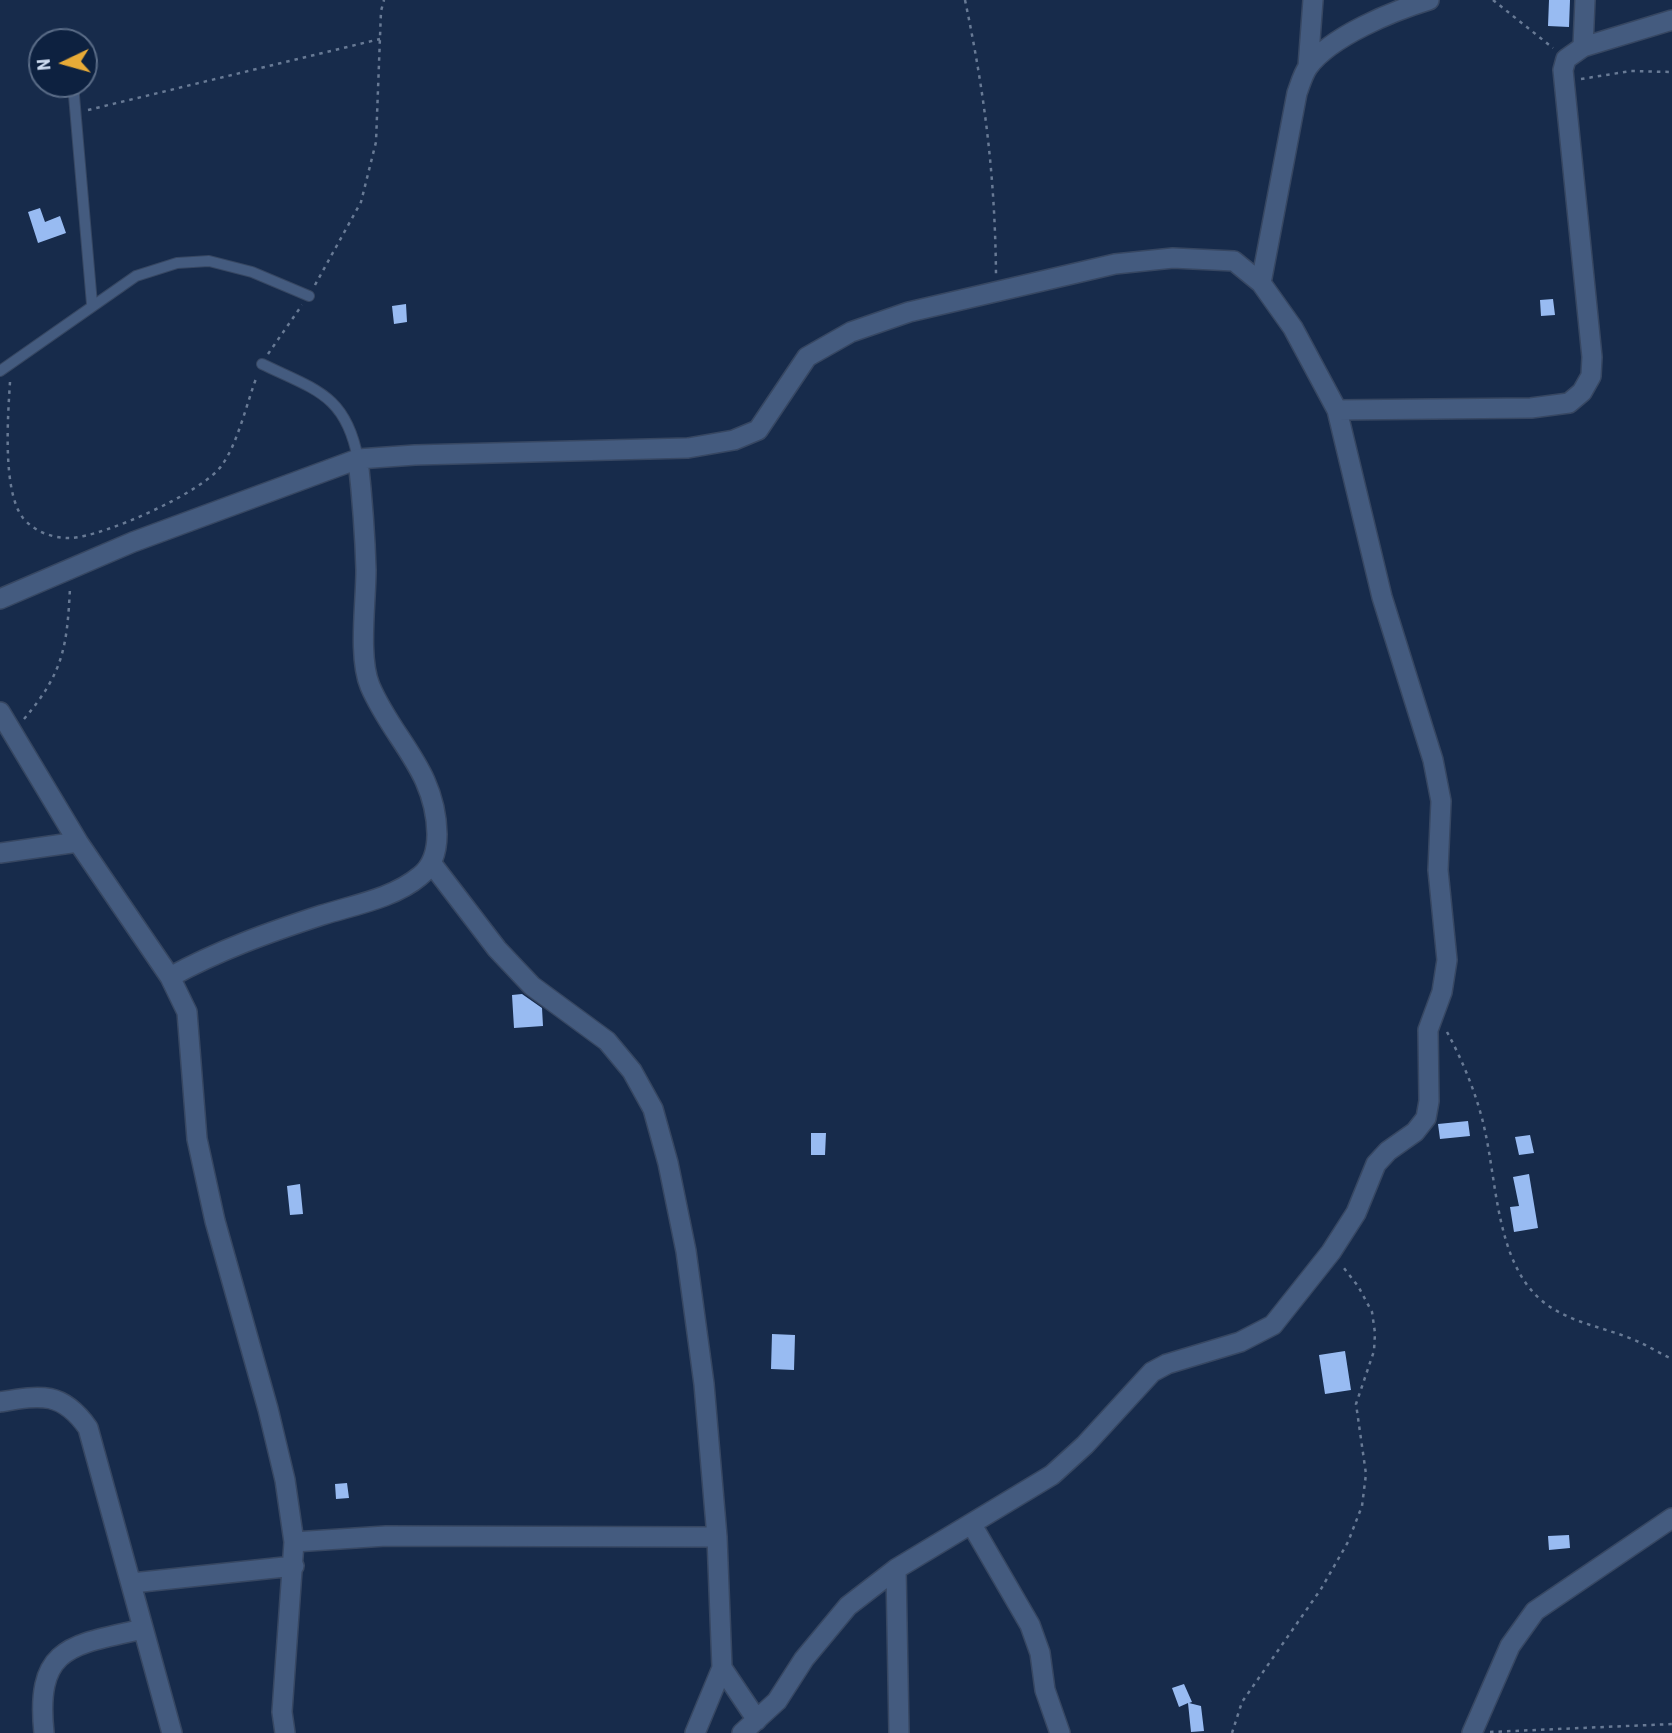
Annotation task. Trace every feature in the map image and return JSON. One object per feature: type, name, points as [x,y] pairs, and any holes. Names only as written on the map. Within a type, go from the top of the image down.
[{"type":"street","points":[[1261,283],[1297,93],[1308,67],[1313,0]]},
{"type":"street","points":[[1308,67],[1342,38],[1377,19],[1429,0]]},
{"type":"street","points":[[1583,47],[1585,0]]},
{"type":"street","points":[[1337,410],[1531,408],[1569,403],[1582,392],[1591,376],[1592,357],[1563,83],[1566,59],[1583,47],[1672,20]]},
{"type":"street","points":[[0,599],[188,520],[358,459],[688,448],[734,440],[758,430],[807,357],[851,332],[909,312],[1115,264],[1185,258],[1234,261],[1261,283],[1293,328],[1337,410],[1382,597],[1433,760],[1441,801],[1438,870],[1447,960],[1446,977],[1428,1030],[1429,1101],[1426,1118],[1415,1132],[1388,1151],[1376,1164],[1356,1213],[1331,1252],[1273,1325],[1240,1342],[1167,1364],[1152,1372],[1085,1445],[1052,1475],[897,1569],[848,1605],[804,1659],[777,1701],[742,1733]]},
{"type":"street","points":[[170,977],[205,958],[264,935],[387,895],[411,883],[432,864],[437,840],[437,816],[428,783],[369,685],[364,660],[366,566],[358,459]]},
{"type":"street","points":[[0,712],[78,842],[170,977],[187,1012],[197,1139],[215,1221],[268,1409],[285,1480],[294,1542],[283,1699],[285,1733]]},
{"type":"street","points":[[0,853],[78,842]]},
{"type":"street","points":[[432,864],[497,949],[532,986],[607,1041],[632,1071],[653,1109],[668,1163],[686,1251],[704,1384],[717,1537],[722,1668],[695,1733]]},
{"type":"street","points":[[0,1402],[52,1398],[74,1408],[88,1428],[172,1733]]},
{"type":"street","points":[[1472,1733],[1510,1646],[1535,1611],[1641,1542],[1672,1518]]},
{"type":"street","points":[[972,1525],[1030,1625],[1040,1653],[1045,1690],[1060,1733]]},
{"type":"street","points":[[294,1542],[411,1536],[717,1537]]},
{"type":"street","points":[[132,1583],[294,1566]]},
{"type":"street","points":[[897,1569],[899,1733]]},
{"type":"street","points":[[44,1733],[42,1693],[49,1668],[62,1652],[86,1641],[143,1629]]},
{"type":"street","points":[[722,1668],[757,1720]]},
{"type":"lane","points":[[75,98],[92,304]]},
{"type":"lane","points":[[0,371],[92,304],[136,276],[177,263],[209,261],[252,272],[309,296]]},
{"type":"lane","points":[[262,364],[309,387],[341,409],[352,430],[358,459]]},
{"type":"path","points":[[11,361],[8,424],[11,485],[21,516],[38,532],[71,538],[168,504],[201,485],[222,465],[262,364],[309,296],[361,202],[376,142],[381,11],[384,0]]},
{"type":"path","points":[[965,0],[987,107],[996,214],[996,291]]},
{"type":"path","points":[[1493,0],[1566,59]]},
{"type":"path","points":[[76,113],[380,39]]},
{"type":"path","points":[[1563,83],[1631,71],[1672,72]]},
{"type":"path","points":[[13,733],[46,693],[64,656],[71,569]]},
{"type":"path","points":[[1436,1010],[1456,1049],[1485,1129],[1506,1237],[1519,1272],[1541,1300],[1567,1317],[1639,1342],[1672,1359]]},
{"type":"path","points":[[1232,1733],[1242,1702],[1321,1589],[1348,1542],[1362,1506],[1366,1474],[1356,1404],[1374,1351],[1375,1334],[1371,1312],[1358,1286],[1331,1252]]},
{"type":"path","points":[[1472,1733],[1672,1724]]},
{"type":"building","points":[[1549,0],[1570,0],[1569,27],[1548,26]]},
{"type":"building","points":[[40,208],[45,222],[60,216],[66,233],[38,243],[28,212]]},
{"type":"building","points":[[1553,299],[1555,315],[1541,316],[1540,300]]},
{"type":"building","points":[[406,304],[407,322],[394,324],[392,306]]},
{"type":"building","points":[[522,994],[542,1008],[543,1026],[514,1028],[512,995]]},
{"type":"building","points":[[1468,1121],[1470,1136],[1440,1139],[1438,1124]]},
{"type":"building","points":[[811,1133],[826,1133],[825,1155],[811,1155]]},
{"type":"building","points":[[1530,1135],[1534,1153],[1519,1155],[1515,1137]]},
{"type":"building","points":[[1529,1174],[1538,1228],[1514,1232],[1510,1207],[1519,1206],[1513,1177]]},
{"type":"building","points":[[300,1184],[303,1214],[290,1215],[287,1186]]},
{"type":"building","points":[[772,1334],[795,1335],[794,1370],[771,1369]]},
{"type":"building","points":[[1345,1351],[1351,1390],[1325,1394],[1319,1355]]},
{"type":"building","points":[[347,1483],[349,1498],[336,1499],[335,1484]]},
{"type":"building","points":[[1569,1535],[1570,1548],[1549,1550],[1548,1536]]},
{"type":"building","points":[[1184,1684],[1192,1702],[1189,1703],[1201,1706],[1204,1731],[1191,1732],[1188,1703],[1179,1707],[1172,1688]]}]
